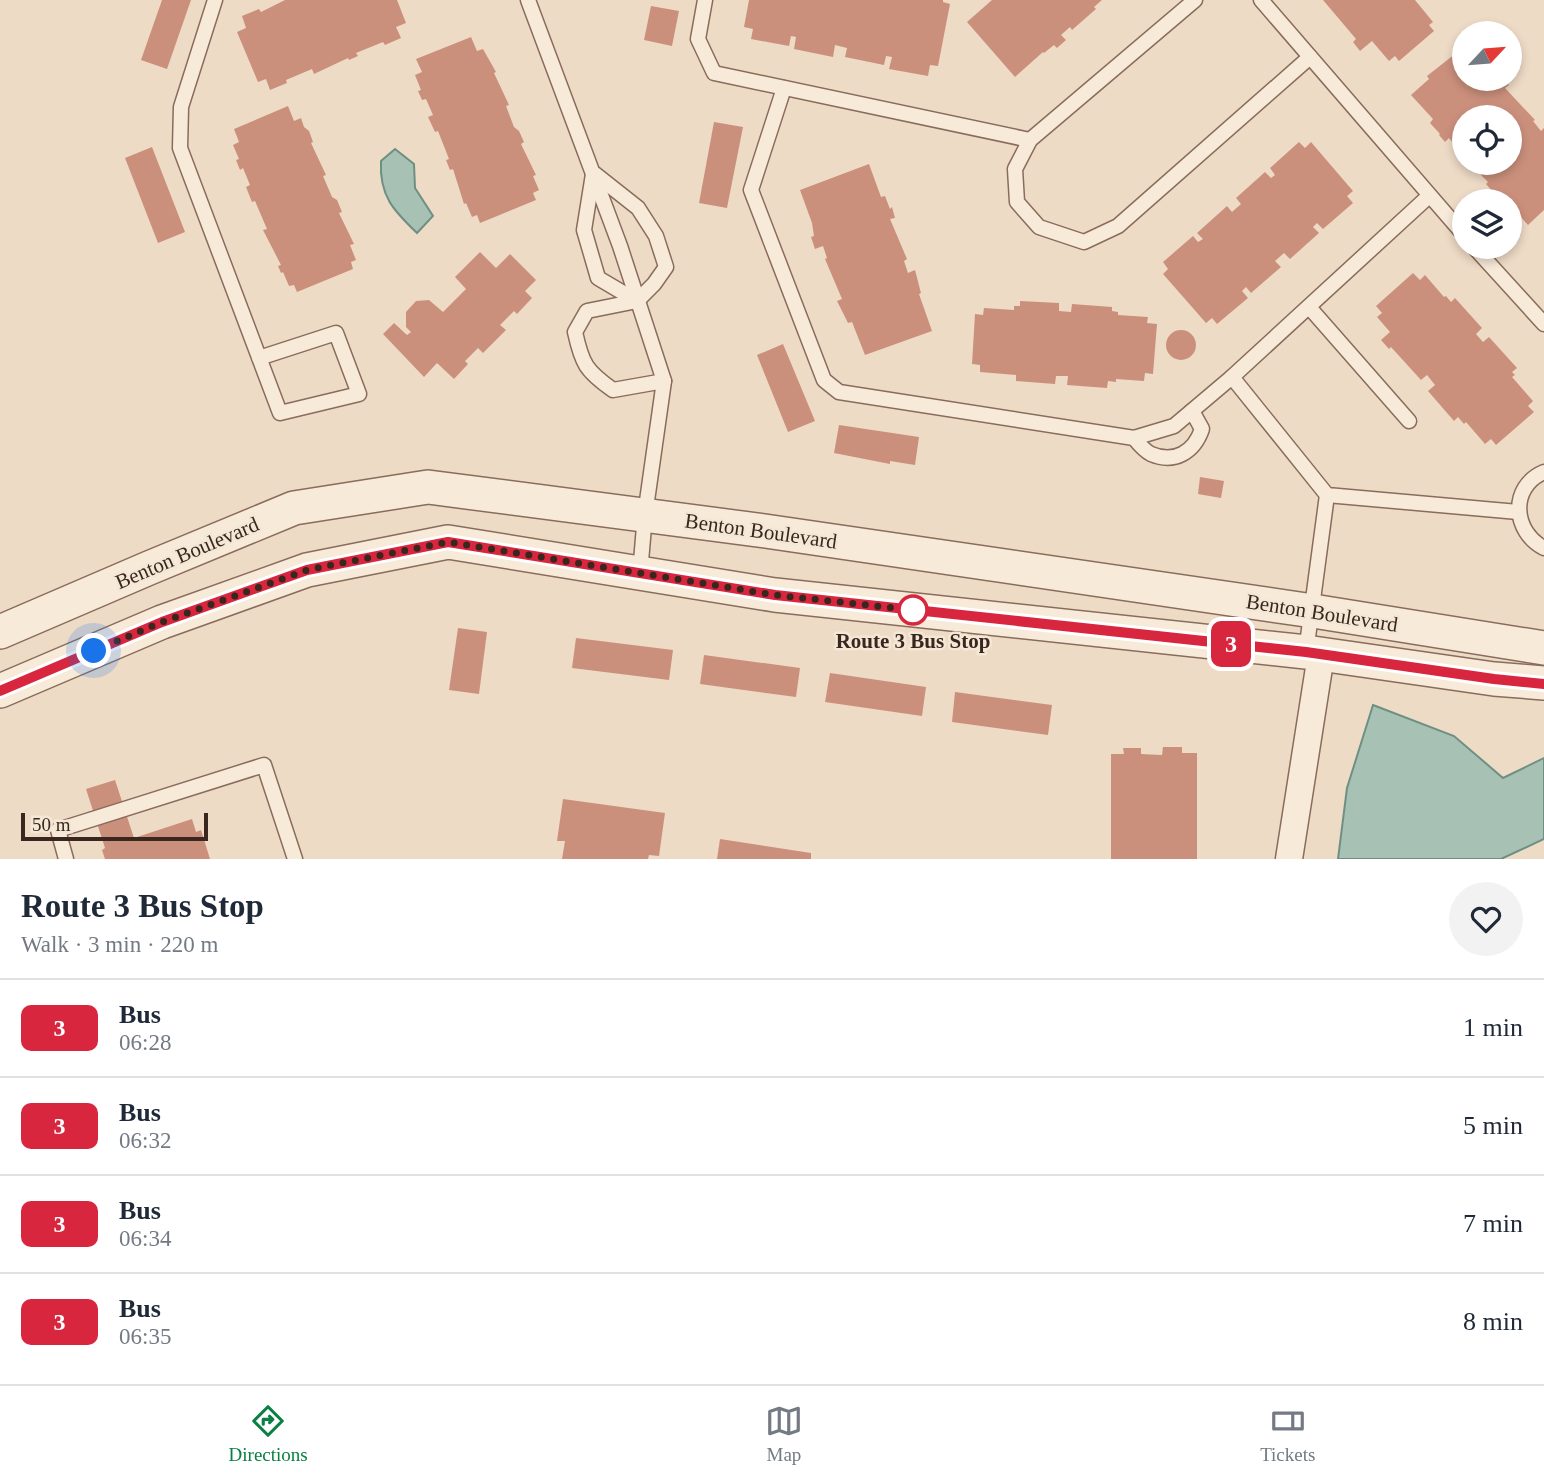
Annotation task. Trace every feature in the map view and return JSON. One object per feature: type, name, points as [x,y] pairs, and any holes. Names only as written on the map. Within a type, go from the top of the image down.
[{"type":"street","name":"Benton Boulevard","points":[[0,632],[293,508],[428,486],[1312,611],[1544,648]]},
{"type":"street","name":"Benton Boulevard","points":[[0,691],[162,622],[307,570],[448,542],[775,595],[1313,654],[1544,684]]},
{"type":"street","points":[[1289,859],[1313,654]]},
{"type":"lane","points":[[215,0],[181,107],[180,148],[259,358],[280,413],[359,394],[336,333],[259,358]]},
{"type":"lane","points":[[528,0],[593,173],[664,381],[645,515],[640,573]]},
{"type":"lane","points":[[705,0],[698,39],[714,73],[1030,140]]},
{"type":"lane","points":[[1195,0],[1030,140],[1015,169],[1017,202],[1039,227],[1084,242],[1118,226],[1310,57]]},
{"type":"lane","points":[[1261,0],[1452,222]]},
{"type":"lane","points":[[784,88],[751,190],[824,380],[839,392],[869,398],[1133,438],[1174,426],[1232,377],[1429,197]]},
{"type":"lane","points":[[593,173],[638,208],[656,236],[666,267],[637,301],[587,311],[575,332],[581,357],[592,376],[613,390],[664,381]]},
{"type":"lane","points":[[593,173],[584,230],[598,278],[637,301]]},
{"type":"lane","points":[[1485,259],[1544,324]]},
{"type":"lane","points":[[1308,307],[1409,421]]},
{"type":"lane","points":[[1232,377],[1327,495],[1518,512]]},
{"type":"lane","points":[[1133,438],[1150,454],[1174,458],[1194,447],[1198,440],[1202,429],[1192,411]]},
{"type":"lane","points":[[1544,472],[1529,482],[1518,512],[1526,533],[1544,548]]},
{"type":"lane","points":[[1313,654],[1312,611],[1327,495]]},
{"type":"lane","points":[[66,859],[58,830],[264,765],[295,859]]},
{"type":"shaded area","points":[[395,149],[414,164],[415,188],[433,216],[417,233],[395,210],[385,193],[381,161]]},
{"type":"shaded area","points":[[1373,705],[1454,736],[1503,778],[1544,758],[1544,839],[1501,859],[1338,859],[1347,788]]},
{"type":"building","points":[[162,0],[191,0],[167,69],[141,60]]},
{"type":"building","points":[[285,0],[397,0],[406,23],[396,27],[401,38],[356,53],[358,56],[314,74],[312,69],[270,90],[266,79],[258,82],[237,32],[246,28],[242,16],[259,9],[261,12]]},
{"type":"building","points":[[749,0],[943,0],[950,4],[938,66],[930,65],[928,76],[889,69],[892,57],[886,56],[884,65],[845,57],[847,48],[835,45],[833,57],[794,49],[796,37],[791,36],[789,46],[751,39],[753,29],[744,27]]},
{"type":"building","points":[[992,0],[1102,0],[1094,7],[1096,9],[1072,30],[1070,27],[1061,35],[1066,40],[1057,48],[1054,45],[1043,52],[1015,77],[967,22]]},
{"type":"building","points":[[1323,0],[1415,0],[1433,22],[1429,25],[1434,31],[1399,61],[1395,56],[1389,61],[1372,41],[1360,51],[1353,42],[1356,39]]},
{"type":"building","points":[[651,6],[679,11],[672,46],[644,40]]},
{"type":"building","points":[[471,37],[477,51],[483,49],[496,72],[494,73],[509,105],[506,106],[514,127],[524,142],[521,144],[536,175],[533,176],[539,190],[533,193],[536,200],[480,223],[477,215],[472,217],[466,203],[464,204],[453,169],[450,170],[446,160],[449,159],[438,131],[435,132],[428,117],[433,115],[426,99],[422,100],[418,91],[421,90],[415,75],[422,72],[416,59]]},
{"type":"building","points":[[1452,56],[1452,91],[1508,91],[1521,105],[1452,105],[1452,142],[1449,138],[1445,142],[1430,123],[1433,119],[1411,95],[1429,79],[1427,76]]},
{"type":"building","points":[[288,106],[294,121],[301,118],[304,127],[309,131],[313,142],[311,143],[326,175],[323,176],[332,197],[337,200],[342,212],[339,213],[354,244],[350,245],[356,260],[351,262],[353,269],[297,292],[294,285],[289,286],[283,272],[281,273],[278,266],[281,265],[263,230],[267,229],[255,201],[252,202],[246,187],[250,185],[243,168],[240,170],[233,145],[239,142],[234,129]]},
{"type":"building","points":[[1522,106],[1541,131],[1544,128],[1544,210],[1528,225],[1522,218],[1522,189],[1490,189],[1486,184],[1488,182],[1481,175],[1522,175]]},
{"type":"building","points":[[714,122],[743,127],[727,208],[699,203]]},
{"type":"building","points":[[1299,142],[1305,148],[1311,142],[1353,191],[1347,196],[1353,203],[1323,229],[1317,223],[1313,227],[1319,233],[1290,259],[1284,253],[1275,261],[1281,267],[1251,293],[1246,287],[1242,291],[1248,298],[1217,324],[1212,318],[1206,323],[1163,274],[1168,269],[1163,262],[1193,236],[1198,242],[1203,239],[1197,233],[1227,206],[1232,212],[1241,204],[1236,198],[1265,172],[1271,178],[1275,175],[1270,168]]},
{"type":"building","points":[[152,147],[185,232],[158,243],[125,158]]},
{"type":"building","points":[[869,164],[881,197],[885,196],[890,209],[892,207],[895,218],[890,219],[907,259],[904,261],[908,273],[915,270],[921,293],[919,294],[932,331],[865,355],[852,322],[848,323],[837,301],[842,299],[825,259],[827,258],[823,246],[815,249],[811,237],[814,236],[812,223],[800,190]]},
{"type":"building","points":[[480,252],[496,268],[510,254],[536,280],[525,291],[532,298],[517,314],[514,311],[500,325],[506,330],[483,353],[478,348],[465,361],[468,364],[454,379],[437,363],[424,377],[383,334],[394,323],[407,335],[411,332],[406,327],[406,312],[416,301],[429,300],[443,312],[466,289],[455,277]]},
{"type":"building","points":[[1413,273],[1420,280],[1425,275],[1451,302],[1455,298],[1482,328],[1476,334],[1483,342],[1489,337],[1517,368],[1512,372],[1515,375],[1512,377],[1533,401],[1528,406],[1534,412],[1496,445],[1491,439],[1485,444],[1466,422],[1464,424],[1458,417],[1454,421],[1428,391],[1435,385],[1427,375],[1421,380],[1391,347],[1389,349],[1381,340],[1390,332],[1377,317],[1382,313],[1376,306]]},
{"type":"building","points":[[1020,301],[1059,303],[1059,311],[1071,312],[1072,304],[1112,307],[1112,311],[1118,312],[1118,315],[1148,317],[1147,323],[1157,324],[1153,374],[1145,373],[1144,381],[1108,381],[1107,388],[1067,385],[1068,376],[1056,376],[1055,384],[1016,381],[1016,375],[980,372],[980,365],[972,364],[975,314],[983,315],[984,308],[1014,310],[1014,306],[1020,306]]},
{"type":"building","points":[[1181,330],[1192,334],[1196,345],[1192,356],[1181,360],[1170,356],[1166,345],[1170,334]]},
{"type":"building","points":[[783,344],[815,421],[788,432],[757,355]]},
{"type":"building","points":[[839,425],[919,437],[915,465],[890,461],[890,464],[834,453]]},
{"type":"building","points":[[1200,477],[1224,481],[1221,498],[1198,494]]},
{"type":"building","points":[[458,628],[487,632],[479,694],[449,690]]},
{"type":"building","points":[[576,638],[673,650],[669,680],[572,668]]},
{"type":"building","points":[[704,655],[800,668],[796,697],[700,684]]},
{"type":"building","points":[[830,673],[926,687],[922,716],[825,702]]},
{"type":"building","points":[[955,692],[1052,705],[1048,735],[952,722]]},
{"type":"building","points":[[1163,747],[1182,747],[1182,753],[1197,753],[1197,859],[1111,859],[1111,754],[1124,754],[1123,748],[1141,748],[1141,754],[1162,755]]},
{"type":"building","points":[[115,780],[134,838],[192,819],[196,832],[201,830],[210,859],[105,859],[102,850],[105,848],[86,789]]},
{"type":"building","points":[[563,799],[665,813],[659,856],[649,855],[648,859],[562,859],[565,841],[557,841]]},
{"type":"building","points":[[720,839],[811,853],[811,859],[717,859]]},
{"type":"bus line","name":"3","points":[[0,691],[162,622],[307,570],[448,542],[775,595],[1306,652],[1544,684]]},
{"type":"place","name":"Route 3 Bus Stop","points":[[913,610]]},
{"type":"route","points":[[94,651],[162,622],[307,570],[448,542],[775,595],[913,610]]}]
